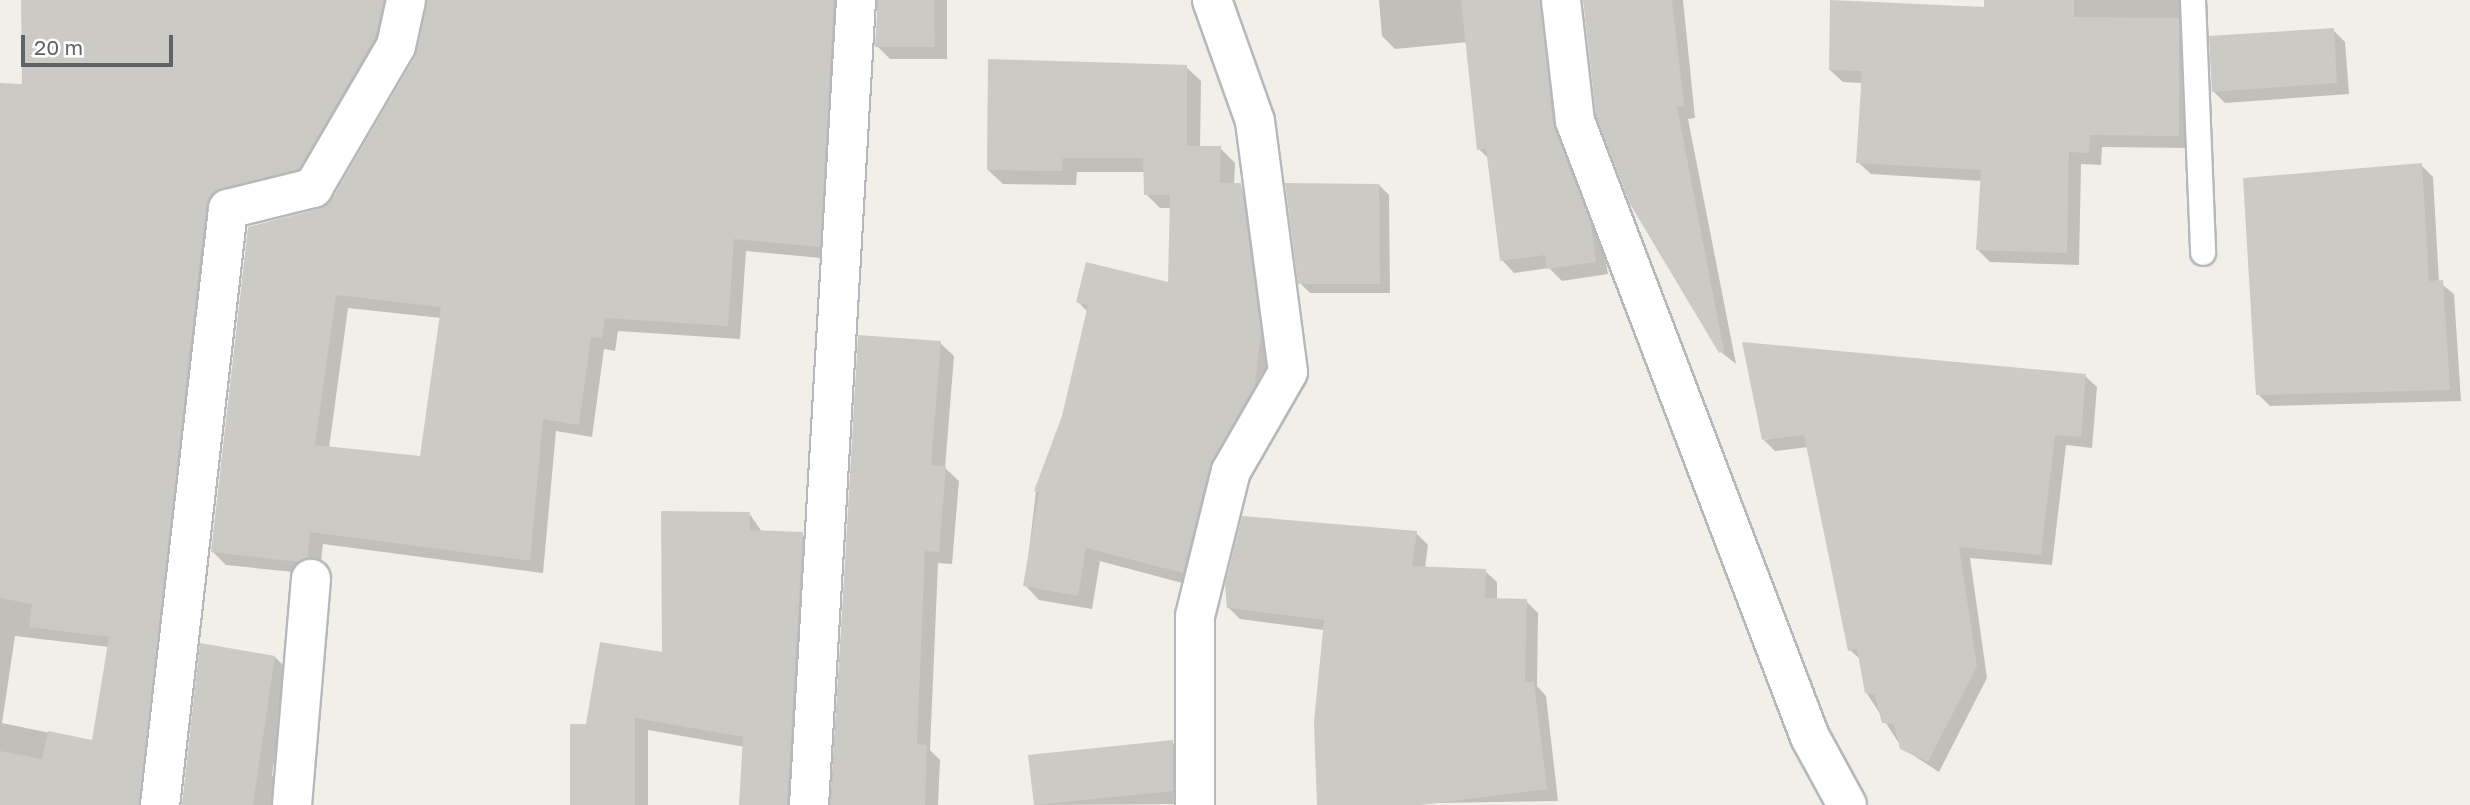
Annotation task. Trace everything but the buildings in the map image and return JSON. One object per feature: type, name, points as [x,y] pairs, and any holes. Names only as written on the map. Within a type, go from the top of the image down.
[{"type":"street","points":[[160,805],[228,209],[313,188],[396,46],[406,0]]},
{"type":"street","points":[[809,805],[856,0]]},
{"type":"street","points":[[1195,805],[1195,615],[1231,471],[1288,372],[1255,121],[1212,0]]},
{"type":"street","points":[[1561,0],[1575,121],[1810,737],[1847,805]]},
{"type":"street","points":[[292,805],[311,579]]},
{"type":"lane","points":[[2193,0],[2203,253]]}]
